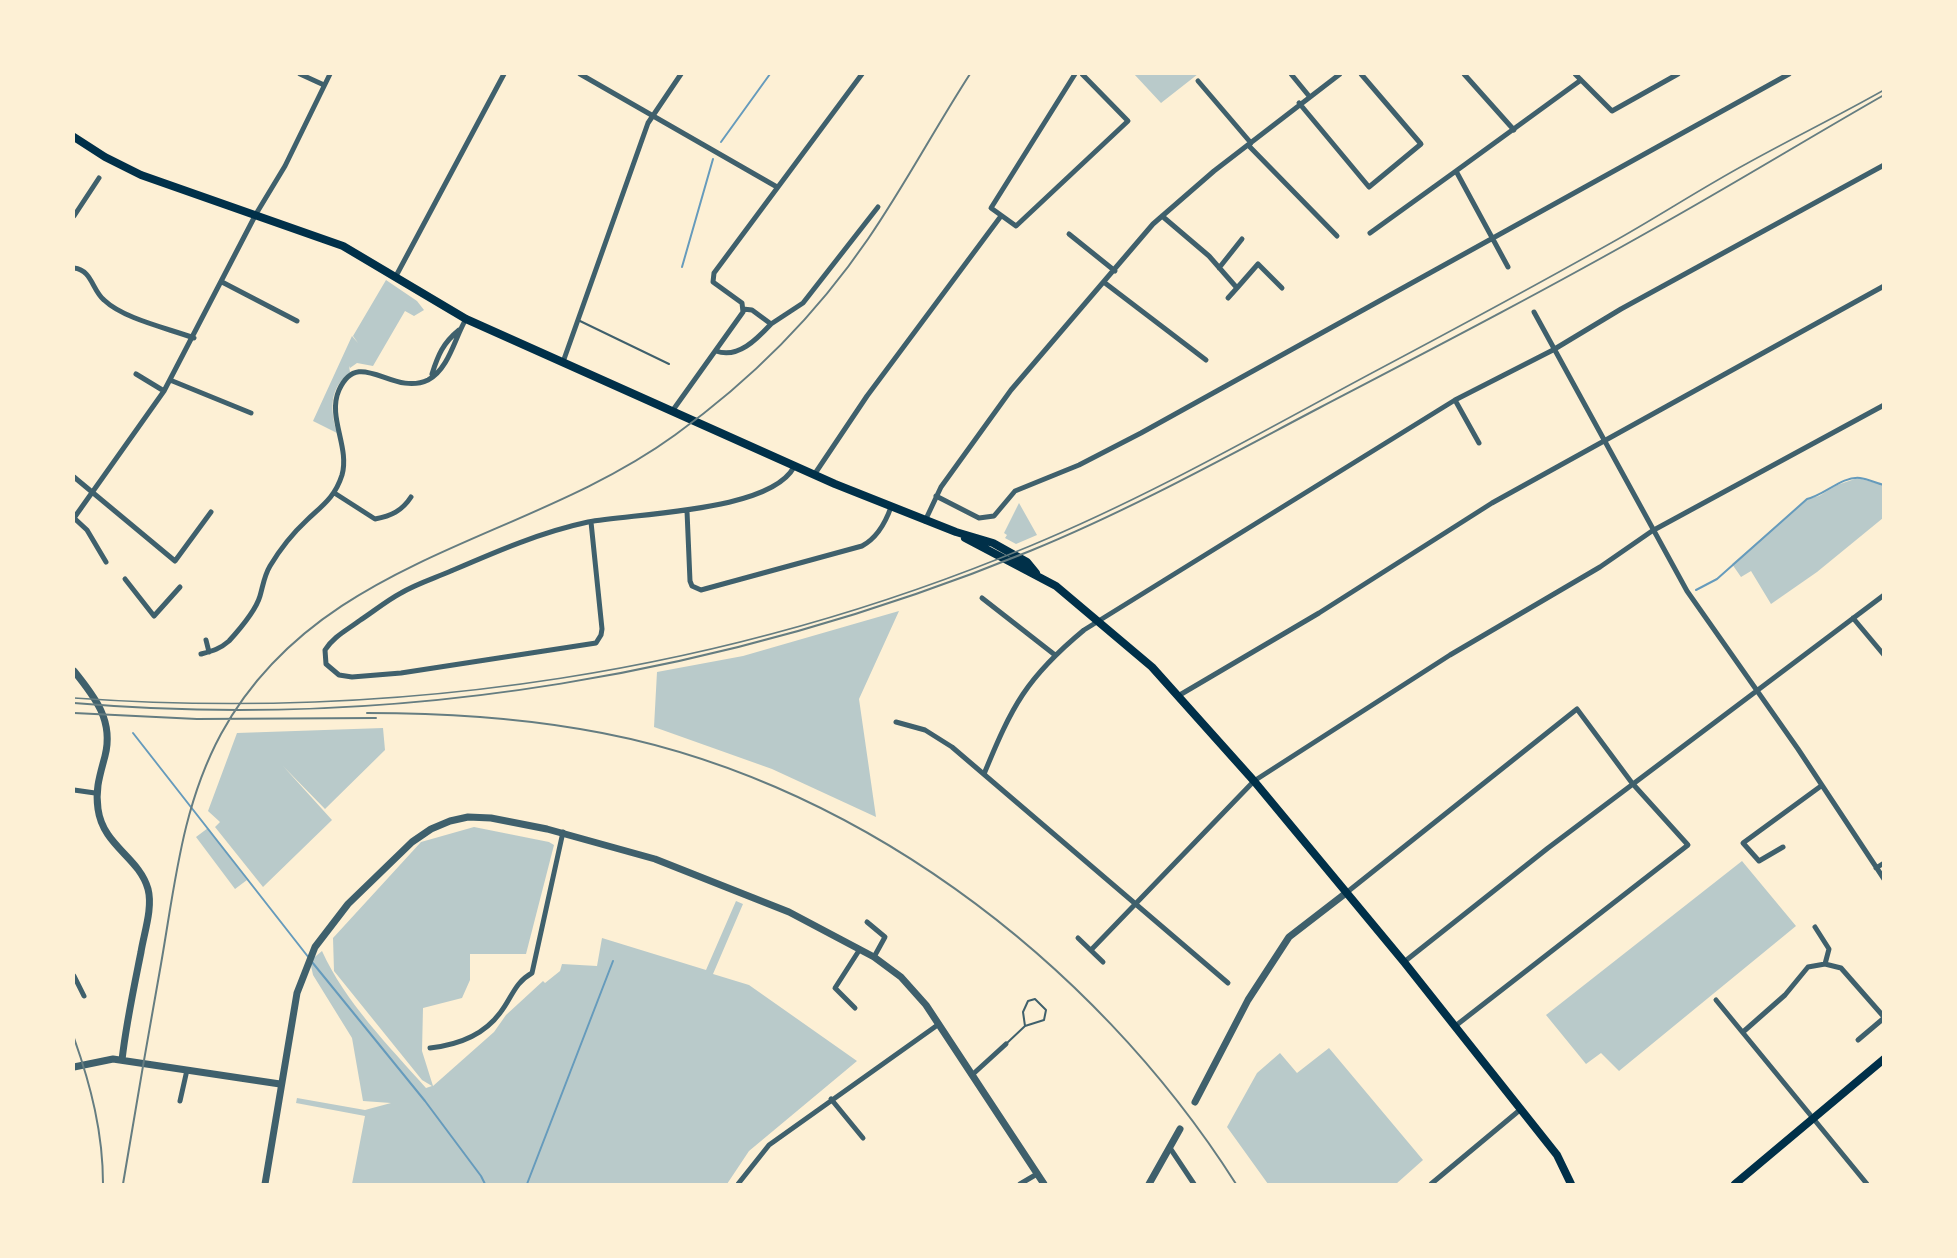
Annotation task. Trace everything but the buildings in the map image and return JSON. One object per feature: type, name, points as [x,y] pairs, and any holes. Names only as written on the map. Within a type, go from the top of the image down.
[{"type":"main road","points":[[74,136],[105,157],[141,175],[343,246],[466,319],[716,429],[795,467],[925,521],[993,543],[1027,562],[1036,573],[1101,622],[1152,668],[1254,781],[1404,962],[1521,1109],[1557,1155],[1571,1185]]},
{"type":"main road","points":[[1735,1185],[1884,1059]]},
{"type":"street","points":[[300,74],[324,84]]},
{"type":"street","points":[[106,562],[89,533],[74,518],[164,391],[194,338],[256,214],[285,166],[330,74]]},
{"type":"street","points":[[396,276],[504,74]]},
{"type":"street","points":[[580,74],[777,186]]},
{"type":"street","points":[[563,362],[580,321],[652,114],[681,74]]},
{"type":"street","points":[[672,410],[716,351],[743,309],[742,303],[713,282],[712,276],[862,74]]},
{"type":"street","points":[[1075,74],[991,208],[1016,226],[1128,121],[1082,74]]},
{"type":"street","points":[[1291,74],[1309,96]]},
{"type":"street","points":[[925,521],[936,496],[1011,390],[1161,216],[1299,103],[1340,74]]},
{"type":"street","points":[[1299,103],[1369,187],[1421,144],[1361,74]]},
{"type":"street","points":[[1464,74],[1514,130]]},
{"type":"street","points":[[1575,74],[1612,111],[1678,74]]},
{"type":"street","points":[[936,496],[979,518],[994,516],[1015,491],[1091,460],[1789,74]]},
{"type":"street","points":[[1370,233],[1581,80]]},
{"type":"street","points":[[1198,81],[1250,144],[1337,236]]},
{"type":"street","points":[[984,774],[1017,699],[1039,670],[1084,630],[1101,622],[1135,597],[1455,400],[1553,350],[1621,309],[1884,165]]},
{"type":"street","points":[[1456,171],[1508,267]]},
{"type":"street","points":[[74,216],[99,178]]},
{"type":"street","points":[[716,351],[731,353],[747,346],[771,324],[802,303],[878,207]]},
{"type":"street","points":[[814,474],[867,396],[1001,216]]},
{"type":"street","points":[[1161,216],[1197,246],[1237,288]]},
{"type":"street","points":[[1069,234],[1115,271]]},
{"type":"street","points":[[1219,268],[1242,239]]},
{"type":"street","points":[[1228,298],[1258,264],[1282,288]]},
{"type":"street","points":[[74,268],[88,274],[103,300],[123,314],[194,338]]},
{"type":"street","points":[[222,282],[297,321]]},
{"type":"street","points":[[1105,283],[1206,360]]},
{"type":"street","points":[[1178,696],[1320,613],[1492,503],[1884,286]]},
{"type":"street","points":[[743,309],[752,310],[771,324]]},
{"type":"street","points":[[1534,312],[1652,531],[1687,591],[1884,879]]},
{"type":"street","points":[[201,654],[220,649],[230,639],[260,599],[262,585],[269,567],[305,522],[336,494],[344,464],[336,401],[344,381],[364,370],[393,382],[418,382],[431,377],[454,346],[466,319]]},
{"type":"street","points":[[431,377],[440,350],[447,339],[460,329]]},
{"type":"street","points":[[136,374],[164,391]]},
{"type":"street","points":[[170,380],[251,413]]},
{"type":"street","points":[[1455,400],[1479,443]]},
{"type":"street","points":[[1091,950],[1254,781],[1450,655],[1600,567],[1652,531],[1884,405]]},
{"type":"street","points":[[591,522],[602,629],[602,635],[596,643],[401,673],[352,678],[339,675],[326,664],[325,650],[337,636],[402,592],[554,531],[591,522],[687,511],[757,492],[785,479],[795,467]]},
{"type":"street","points":[[74,477],[94,491],[175,561],[211,512]]},
{"type":"street","points":[[336,494],[375,519],[389,516],[404,507],[411,497]]},
{"type":"street","points":[[687,511],[690,581],[692,586],[701,591],[862,546],[873,540],[891,507]]},
{"type":"street","points":[[124,579],[153,616],[180,587]]},
{"type":"street","points":[[252,584],[262,585]]},
{"type":"street","points":[[1404,962],[1632,783],[1884,595]]},
{"type":"street","points":[[982,598],[1055,656]]},
{"type":"street","points":[[1853,618],[1884,655]]},
{"type":"street","points":[[206,640],[209,652]]},
{"type":"street","points":[[74,671],[98,705],[108,728],[106,754],[95,793],[99,820],[108,838],[141,874],[148,889],[146,924],[122,1060]]},
{"type":"street","points":[[1195,1102],[1248,999],[1289,938],[1577,709],[1632,783],[1689,845],[1454,1027]]},
{"type":"street","points":[[896,722],[925,730],[952,747],[1228,983]]},
{"type":"street","points":[[1783,847],[1759,861],[1743,843],[1821,786]]},
{"type":"street","points":[[74,790],[95,793]]},
{"type":"street","points":[[265,1185],[280,1084],[297,993],[315,947],[348,904],[395,857],[432,829],[450,820],[468,817],[491,818],[563,832],[646,856],[744,892],[860,948],[917,992],[1044,1185]]},
{"type":"street","points":[[430,1048],[454,1045],[482,1031],[500,1014],[521,980],[532,973],[563,832]]},
{"type":"street","points":[[1876,868],[1884,862]]},
{"type":"street","points":[[867,922],[885,937],[874,957]]},
{"type":"street","points":[[1815,927],[1829,949],[1825,964]]},
{"type":"street","points":[[1078,938],[1103,962]]},
{"type":"street","points":[[855,1008],[835,988],[837,981],[860,948]]},
{"type":"street","points":[[1743,1032],[1785,995],[1808,967],[1825,964],[1841,968],[1884,1018],[1858,1040]]},
{"type":"street","points":[[74,976],[84,996]]},
{"type":"street","points":[[1716,1000],[1868,1185]]},
{"type":"street","points":[[738,1185],[769,1145],[939,1024]]},
{"type":"street","points":[[972,1075],[1006,1044]]},
{"type":"street","points":[[74,1067],[88,1063],[122,1060],[280,1084]]},
{"type":"street","points":[[180,1101],[188,1070]]},
{"type":"street","points":[[831,1099],[862,1138]]},
{"type":"street","points":[[1431,1185],[1521,1109]]},
{"type":"street","points":[[1149,1185],[1180,1129]]},
{"type":"street","points":[[1170,1148],[1194,1185]]},
{"type":"street","points":[[1020,1185],[1037,1173]]},
{"type":"lane","points":[[580,321],[669,364]]},
{"type":"lane","points":[[1006,1044],[1024,1026],[1041,1022],[1046,1016],[1046,1010],[1035,999],[1028,1001],[1024,1007],[1024,1026]]},
{"type":"shaded area","points":[[1134,74],[1198,74],[1161,103]]},
{"type":"shaded area","points":[[386,280],[417,301],[424,310],[414,316],[405,311],[373,366],[357,363],[350,368],[349,366],[350,372],[338,385],[333,400],[332,408],[337,433],[313,421],[352,336],[358,343],[353,336]]},
{"type":"shaded area","points":[[1858,478],[1883,485],[1883,518],[1817,572],[1771,604],[1751,571],[1741,577],[1732,564],[1807,499]]},
{"type":"shaded area","points":[[1019,503],[1037,535],[1016,544],[1005,538],[1007,535],[1004,533]]},
{"type":"shaded area","points":[[899,611],[859,699],[876,817],[772,769],[654,727],[657,672],[743,656]]},
{"type":"shaded area","points":[[383,728],[385,750],[325,809],[283,766],[332,820],[263,887],[215,827],[220,822],[208,811],[237,733]]},
{"type":"shaded area","points":[[474,827],[549,842],[554,845],[526,954],[470,954],[470,980],[462,998],[423,1008],[422,1051],[433,1086],[494,1032],[506,1015],[543,981],[545,983],[560,971],[562,964],[597,966],[602,938],[706,970],[736,901],[743,904],[713,974],[749,985],[857,1061],[749,1151],[727,1184],[352,1184],[365,1116],[296,1103],[297,1098],[365,1110],[391,1103],[363,1101],[352,1038],[313,975],[310,961],[322,951],[332,970],[355,1006],[426,1088],[432,1086],[422,1080],[334,971],[333,938],[421,842]]},
{"type":"shaded area","points":[[208,828],[247,880],[235,889],[196,837]]},
{"type":"shaded area","points":[[1742,861],[1796,926],[1619,1071],[1601,1053],[1586,1064],[1546,1015]]},
{"type":"shaded area","points":[[1329,1048],[1423,1160],[1396,1184],[1268,1184],[1227,1127],[1257,1073],[1280,1053],[1297,1073]]},
{"type":"waterway","points":[[721,142],[770,74]]},
{"type":"waterway","points":[[682,267],[713,159]]},
{"type":"waterway","points":[[1696,590],[1717,579],[1807,499],[1853,478],[1884,485]]},
{"type":"waterway","points":[[133,733],[309,958]]},
{"type":"waterway","points":[[527,1184],[613,961]]},
{"type":"waterway","points":[[312,962],[425,1101],[485,1184]]},
{"type":"tram line","points":[[74,698],[196,703],[319,702],[440,694],[561,678],[680,656],[798,627],[915,590],[1074,527],[1202,464],[1461,326],[1729,174],[1884,90]]},
{"type":"railway","points":[[123,1184],[176,875],[189,817],[197,789],[221,734],[262,675],[312,628],[368,590],[428,559],[554,503],[616,472],[675,435],[729,392],[804,320],[848,267],[895,198],[970,74]]},
{"type":"railway","points":[[74,703],[196,710],[318,708],[440,700],[561,684],[681,661],[799,631],[916,594],[1030,551],[1176,483],[1572,274],[1684,212],[1884,95]]},
{"type":"railway","points":[[74,713],[197,719],[376,718]]},
{"type":"railway","points":[[367,713],[447,715],[527,721],[580,729],[679,752],[775,787],[868,833],[955,889],[1036,953],[1111,1024],[1178,1102],[1236,1184]]},
{"type":"railway","points":[[74,1038],[95,1110],[101,1146],[103,1184]]}]
